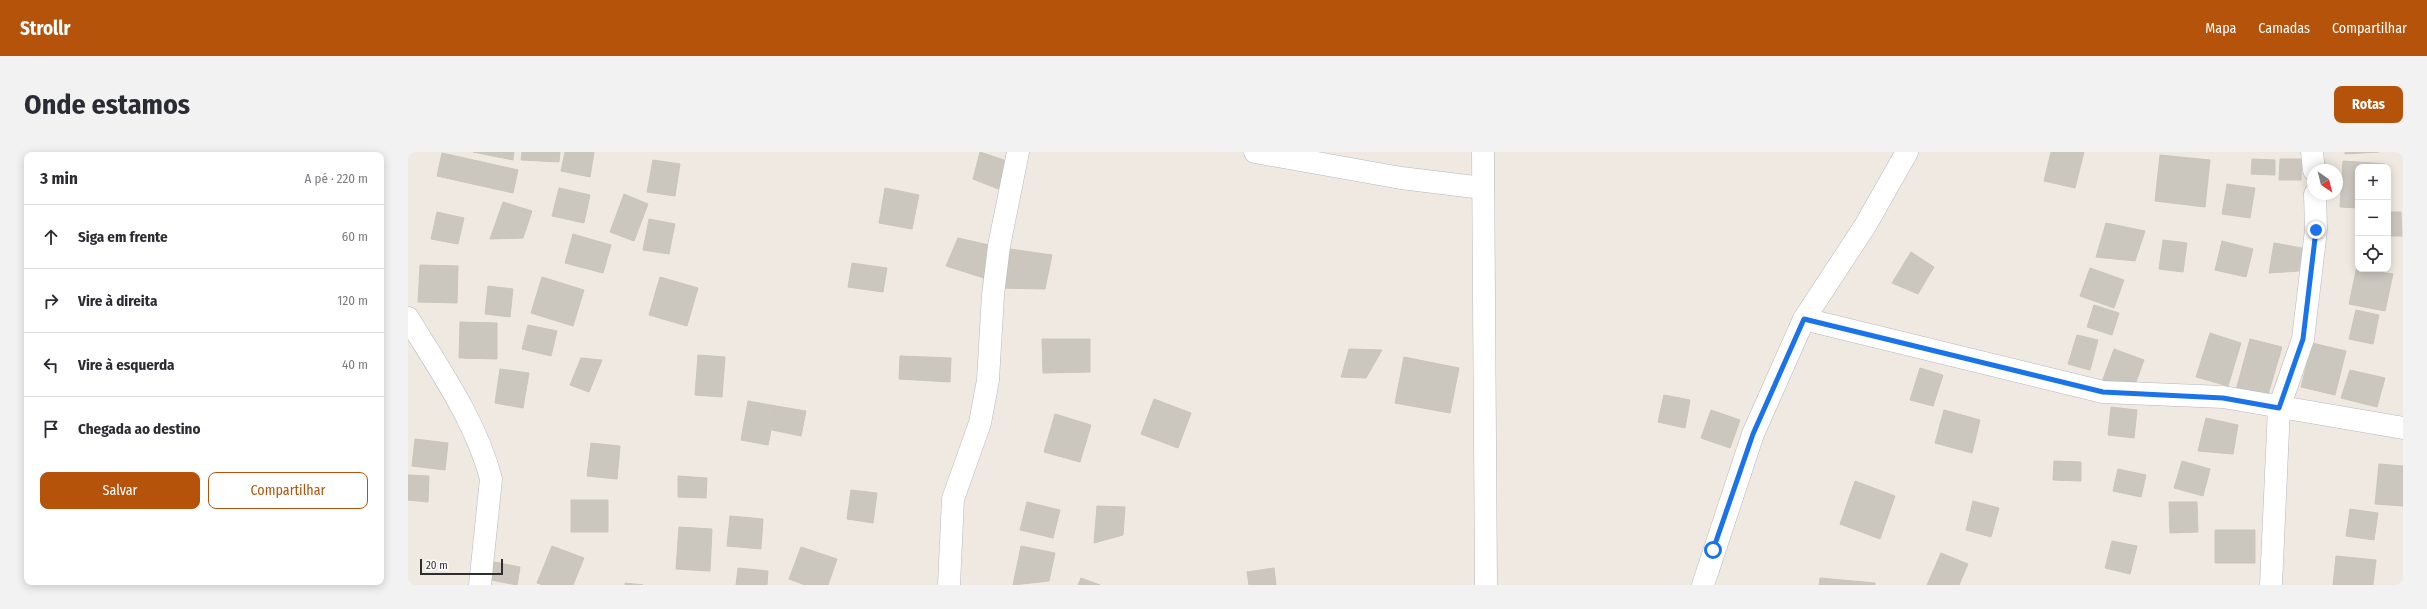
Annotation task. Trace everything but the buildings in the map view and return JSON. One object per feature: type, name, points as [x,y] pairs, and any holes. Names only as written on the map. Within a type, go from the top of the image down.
[{"type":"street","points":[[949,585],[953,499],[980,423],[988,380],[993,295],[999,246],[1018,152]]},
{"type":"street","points":[[1255,152],[1401,178],[1483,188]]},
{"type":"street","points":[[1483,152],[1486,585]]},
{"type":"street","points":[[1703,585],[1753,434],[1804,319],[1865,226],[1907,152]]},
{"type":"street","points":[[2312,152],[2313,164]]},
{"type":"street","points":[[2271,585],[2279,408],[2303,339],[2316,230],[2315,200]]},
{"type":"street","points":[[408,318],[463,409],[488,467],[491,479],[480,585]]},
{"type":"street","points":[[1804,319],[2103,392],[2223,398],[2403,428]]},
{"type":"route","points":[[1713,550],[1753,434],[1804,319],[2103,392],[2173,397],[2223,398],[2279,408],[2303,339],[2316,230]]}]
